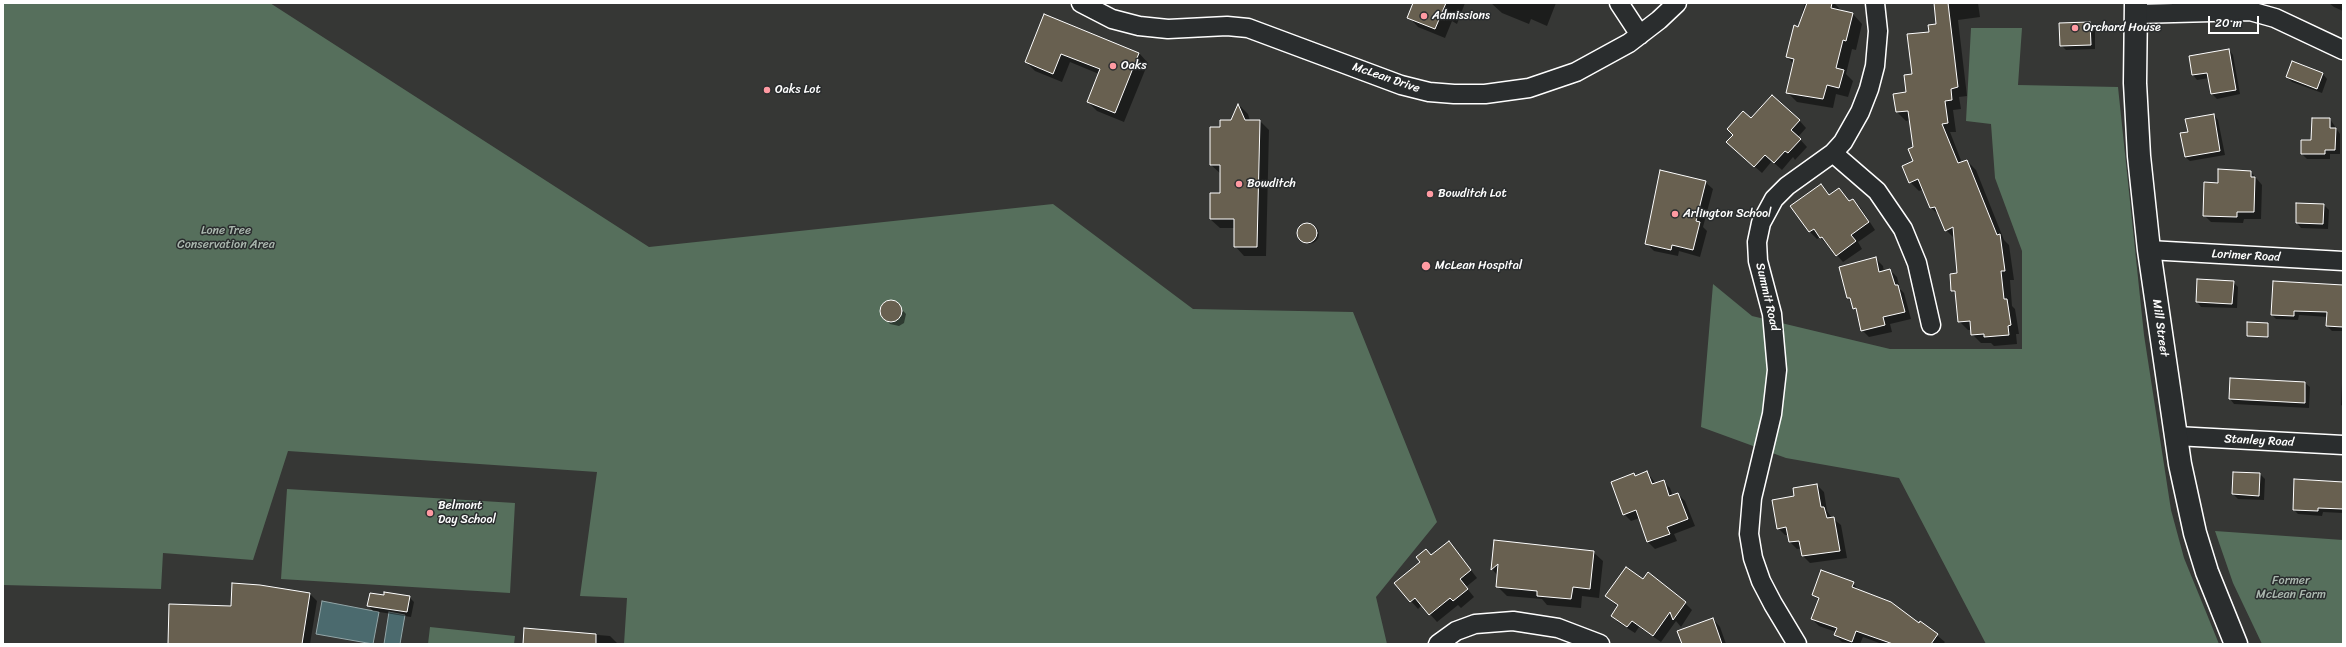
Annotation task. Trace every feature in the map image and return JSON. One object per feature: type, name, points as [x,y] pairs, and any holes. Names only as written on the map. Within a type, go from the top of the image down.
[{"type":"main road","name":"Mill Street","points":[[2136,9],[2138,141],[2149,250],[2183,483],[2201,554],[2216,596],[2236,644]]},
{"type":"street","name":"McLean Drive","points":[[1081,3],[1112,18],[1139,26],[1168,30],[1227,26],[1248,28],[1401,85],[1442,94],[1502,92],[1542,84],[1576,72],[1605,58],[1640,35],[1677,3]]},
{"type":"street","points":[[1619,3],[1640,35]]},
{"type":"street","name":"Summit Road","points":[[1798,644],[1766,592],[1752,552],[1749,522],[1758,471],[1774,401],[1777,370],[1776,340],[1770,303],[1758,261],[1757,242],[1761,223],[1769,206],[1780,192],[1833,153],[1852,128],[1869,89],[1875,66],[1877,42],[1875,3]]},
{"type":"street","points":[[2136,9],[2250,7],[2343,50]]},
{"type":"street","points":[[1833,153],[1877,191],[1903,228],[1917,263],[1931,325]]},
{"type":"street","name":"Lorimer Road","points":[[2149,250],[2343,261]]},
{"type":"street","name":"Stanley Road","points":[[2176,436],[2343,445]]},
{"type":"street","points":[[1438,644],[1456,631],[1475,624],[1514,621],[1558,628],[1600,644]]},
{"type":"green space","name":"Lone Tree Conservation Area","points":[[3,3],[270,3],[649,247],[1053,204],[1193,309],[1353,312],[1437,522],[1376,597],[1387,644],[624,644],[627,598],[580,596],[597,472],[288,451],[253,560],[163,553],[161,589],[3,585]]},
{"type":"green space","points":[[1971,28],[2022,28],[2018,85],[2118,87],[2144,335],[2171,510],[2184,558],[2219,644],[1986,644],[1899,478],[1786,458],[1701,427],[1713,284],[1752,316],[1890,349],[2022,349],[2022,251],[1995,178],[1991,124],[1966,121]]},
{"type":"green space","points":[[287,489],[515,503],[510,593],[281,579]]},
{"type":"green space","name":"Former McLean Farm","points":[[2215,531],[2343,540],[2343,644],[2262,644],[2233,583]]},
{"type":"green space","points":[[430,627],[515,636],[514,644],[428,644]]},
{"type":"water","points":[[322,601],[379,612],[373,644],[316,634]]},
{"type":"water","points":[[389,612],[405,615],[400,644],[384,644]]},
{"type":"building","name":"Admissions","points":[[1413,3],[1446,3],[1435,29],[1407,18]]},
{"type":"building","points":[[1807,3],[1832,3],[1831,8],[1853,13],[1846,41],[1843,40],[1836,68],[1844,70],[1839,88],[1827,85],[1823,99],[1786,93],[1794,59],[1786,57],[1794,25],[1798,27]]},
{"type":"building","points":[[1934,3],[1948,3],[1958,87],[1951,89],[1952,100],[1945,101],[1948,123],[1942,124],[1958,163],[1967,160],[1997,235],[2000,234],[2005,271],[2001,271],[2004,299],[2007,299],[2011,325],[2008,326],[2009,335],[1984,337],[1984,334],[1971,335],[1970,321],[1958,322],[1955,291],[1951,291],[1950,274],[1957,273],[1953,227],[1945,231],[1935,207],[1930,208],[1918,179],[1909,183],[1902,166],[1913,161],[1908,149],[1913,147],[1908,111],[1896,112],[1893,94],[1906,92],[1904,75],[1912,74],[1907,34],[1929,32],[1928,25],[1936,24]]},
{"type":"building","name":"Oaks","points":[[1044,14],[1139,53],[1115,113],[1087,102],[1100,69],[1061,54],[1053,74],[1025,62]]},
{"type":"building","name":"Orchard House","points":[[2090,22],[2091,45],[2060,46],[2059,23]]},
{"type":"building","points":[[2229,49],[2236,90],[2211,94],[2207,73],[2192,75],[2189,56]]},
{"type":"building","points":[[2292,61],[2323,73],[2317,89],[2286,77]]},
{"type":"building","points":[[1772,95],[1800,120],[1791,130],[1801,139],[1788,153],[1785,151],[1774,163],[1765,155],[1754,167],[1726,142],[1733,135],[1727,129],[1743,111],[1751,118]]},
{"type":"building","name":"Bowditch","points":[[1238,104],[1245,120],[1260,120],[1257,247],[1234,247],[1234,219],[1210,219],[1210,193],[1220,193],[1220,165],[1210,165],[1210,127],[1220,127],[1220,120],[1231,120]]},
{"type":"building","points":[[2214,114],[2220,151],[2185,157],[2180,133],[2188,132],[2185,119]]},
{"type":"building","points":[[2312,118],[2330,118],[2330,128],[2336,128],[2335,150],[2325,150],[2325,154],[2301,154],[2301,140],[2311,140]]},
{"type":"building","points":[[2218,169],[2251,171],[2251,177],[2255,177],[2254,212],[2237,212],[2237,217],[2203,216],[2204,182],[2218,183]]},
{"type":"building","name":"Arlington School","points":[[1660,170],[1706,181],[1696,221],[1700,222],[1693,250],[1672,245],[1671,250],[1645,244]]},
{"type":"building","points":[[1821,184],[1829,195],[1839,188],[1849,201],[1853,199],[1869,222],[1851,235],[1856,241],[1836,256],[1814,229],[1809,232],[1790,206]]},
{"type":"building","points":[[2296,203],[2324,204],[2323,224],[2296,223]]},
{"type":"building","points":[[1307,223],[1314,226],[1317,233],[1314,240],[1307,243],[1300,240],[1297,233],[1300,226]]},
{"type":"building","points":[[1876,257],[1879,272],[1890,269],[1895,285],[1898,285],[1905,312],[1883,317],[1885,325],[1861,331],[1856,308],[1853,309],[1850,298],[1847,298],[1839,267]]},
{"type":"building","points":[[2197,279],[2234,281],[2232,304],[2196,302]]},
{"type":"building","points":[[2273,281],[2343,285],[2343,327],[2326,326],[2327,312],[2294,311],[2294,316],[2271,315]]},
{"type":"building","points":[[891,300],[899,303],[902,311],[899,319],[891,322],[883,319],[880,311],[883,303]]},
{"type":"building","points":[[2247,322],[2268,323],[2268,337],[2247,336]]},
{"type":"building","points":[[2230,378],[2305,382],[2305,403],[2229,399]]},
{"type":"building","points":[[1647,471],[1652,484],[1664,480],[1669,496],[1678,493],[1688,519],[1667,527],[1670,534],[1647,542],[1636,510],[1623,515],[1611,482],[1634,473],[1635,476]]},
{"type":"building","points":[[2233,472],[2260,473],[2259,496],[2232,494]]},
{"type":"building","points":[[2294,479],[2343,482],[2343,509],[2318,508],[2318,511],[2293,510]]},
{"type":"building","points":[[1817,484],[1821,507],[1824,507],[1827,518],[1834,517],[1840,551],[1802,556],[1799,541],[1789,542],[1786,527],[1777,529],[1772,500],[1794,496],[1793,488]]},
{"type":"building","points":[[1494,540],[1594,551],[1590,589],[1573,587],[1571,599],[1537,596],[1537,591],[1496,587],[1498,564],[1491,570]]},
{"type":"building","points":[[1449,541],[1471,570],[1460,579],[1468,589],[1453,601],[1450,598],[1429,615],[1415,598],[1410,602],[1394,583],[1420,562],[1416,557],[1426,549],[1431,555]]},
{"type":"building","points":[[1626,567],[1643,579],[1648,572],[1686,602],[1673,620],[1670,612],[1653,636],[1632,621],[1627,627],[1611,616],[1618,605],[1605,596]]},
{"type":"building","points":[[1821,570],[1854,582],[1852,587],[1891,602],[1919,623],[1920,621],[1938,634],[1931,644],[1893,644],[1856,631],[1852,642],[1834,635],[1837,628],[1811,619],[1819,598],[1812,595]]},
{"type":"building","points":[[232,583],[260,585],[310,593],[302,644],[168,644],[169,604],[231,606]]},
{"type":"building","points":[[384,592],[410,596],[407,612],[367,606],[370,593],[384,595]]},
{"type":"building","points":[[1713,618],[1722,644],[1682,644],[1677,631]]},
{"type":"building","points":[[524,628],[596,634],[596,644],[523,644]]},
{"type":"place","name":"Admissions","points":[[1424,16]]},
{"type":"place","name":"Orchard House","points":[[2075,28]]},
{"type":"place","name":"Oaks","points":[[1113,66]]},
{"type":"place","name":"Oaks Lot","points":[[767,90]]},
{"type":"place","name":"Bowditch","points":[[1239,184]]},
{"type":"place","name":"Bowditch Lot","points":[[1430,194]]},
{"type":"place","name":"Arlington School","points":[[1675,214]]},
{"type":"place","name":"McLean Hospital","points":[[1426,266]]},
{"type":"place","name":"Belmont Day School","points":[[430,513]]}]
